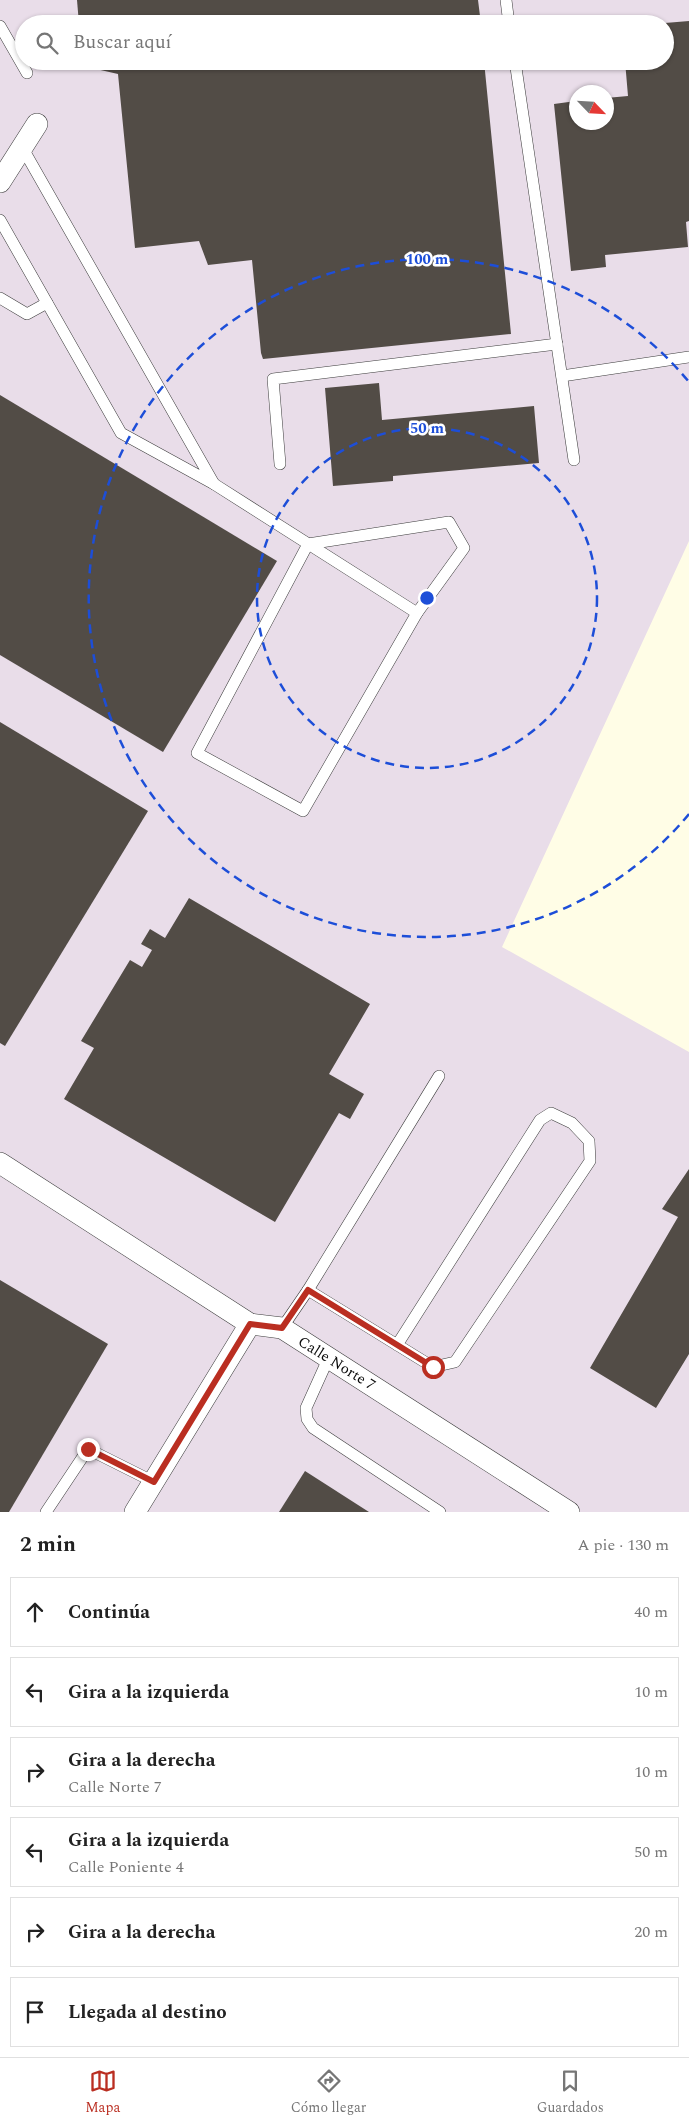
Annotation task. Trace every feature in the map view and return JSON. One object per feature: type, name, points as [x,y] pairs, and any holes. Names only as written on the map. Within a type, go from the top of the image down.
[{"type":"street","points":[[0,182],[37,124]]},
{"type":"street","name":"Calle Norte 7","points":[[0,1164],[250,1324],[282,1328],[569,1512]]},
{"type":"street","points":[[135,1512],[250,1324]]},
{"type":"lane","points":[[506,0],[508,15]]},
{"type":"lane","points":[[0,26],[15,51]]},
{"type":"lane","points":[[516,70],[574,460]]},
{"type":"lane","points":[[22,147],[214,484]]},
{"type":"lane","points":[[0,220],[121,433],[214,484],[417,613]]},
{"type":"lane","points":[[0,298],[27,314],[47,303]]},
{"type":"lane","points":[[280,464],[273,379],[557,344]]},
{"type":"lane","points":[[562,376],[689,357]]},
{"type":"lane","points":[[449,522],[464,548],[417,613],[303,811],[197,753],[308,544],[449,522]]},
{"type":"lane","points":[[282,1328],[308,1290],[439,1076]]},
{"type":"lane","points":[[308,1290],[397,1345],[433,1367],[455,1362],[590,1161],[590,1141],[572,1123],[551,1113],[540,1120],[397,1345]]},
{"type":"lane","points":[[329,1357],[306,1408],[308,1419],[313,1428],[440,1512]]},
{"type":"lane","points":[[46,1512],[88,1449],[154,1482]]},
{"type":"shaded area","points":[[0,0],[689,0],[689,541],[502,947],[689,1052],[689,1512],[0,1512]]},
{"type":"building","points":[[77,0],[478,0],[480,15],[78,15]]},
{"type":"building","points":[[689,21],[689,221],[686,222],[688,247],[605,255],[606,267],[571,271],[554,104],[569,102],[569,130],[614,130],[614,97],[628,96],[626,70],[674,70],[674,22]]},
{"type":"building","points":[[100,70],[485,70],[511,334],[263,359],[252,260],[208,265],[199,241],[135,248],[118,74]]},
{"type":"building","points":[[379,383],[382,420],[534,406],[539,463],[393,476],[393,481],[333,486],[325,388]]},
{"type":"building","points":[[0,395],[277,561],[163,752],[0,655]]},
{"type":"building","points":[[0,722],[148,811],[5,1046],[0,1043]]},
{"type":"building","points":[[189,898],[370,1004],[329,1074],[364,1094],[350,1119],[339,1113],[275,1222],[64,1099],[94,1048],[81,1041],[130,960],[142,967],[152,950],[141,944],[150,929],[165,938]]},
{"type":"building","points":[[689,1169],[689,1354],[656,1408],[590,1368],[678,1217],[662,1209]]},
{"type":"building","points":[[0,1280],[108,1344],[9,1512],[0,1512]]},
{"type":"building","points":[[305,1471],[369,1512],[279,1512]]},
{"type":"route","points":[[88,1449],[154,1482],[250,1324],[282,1328],[308,1290],[433,1367]]}]
